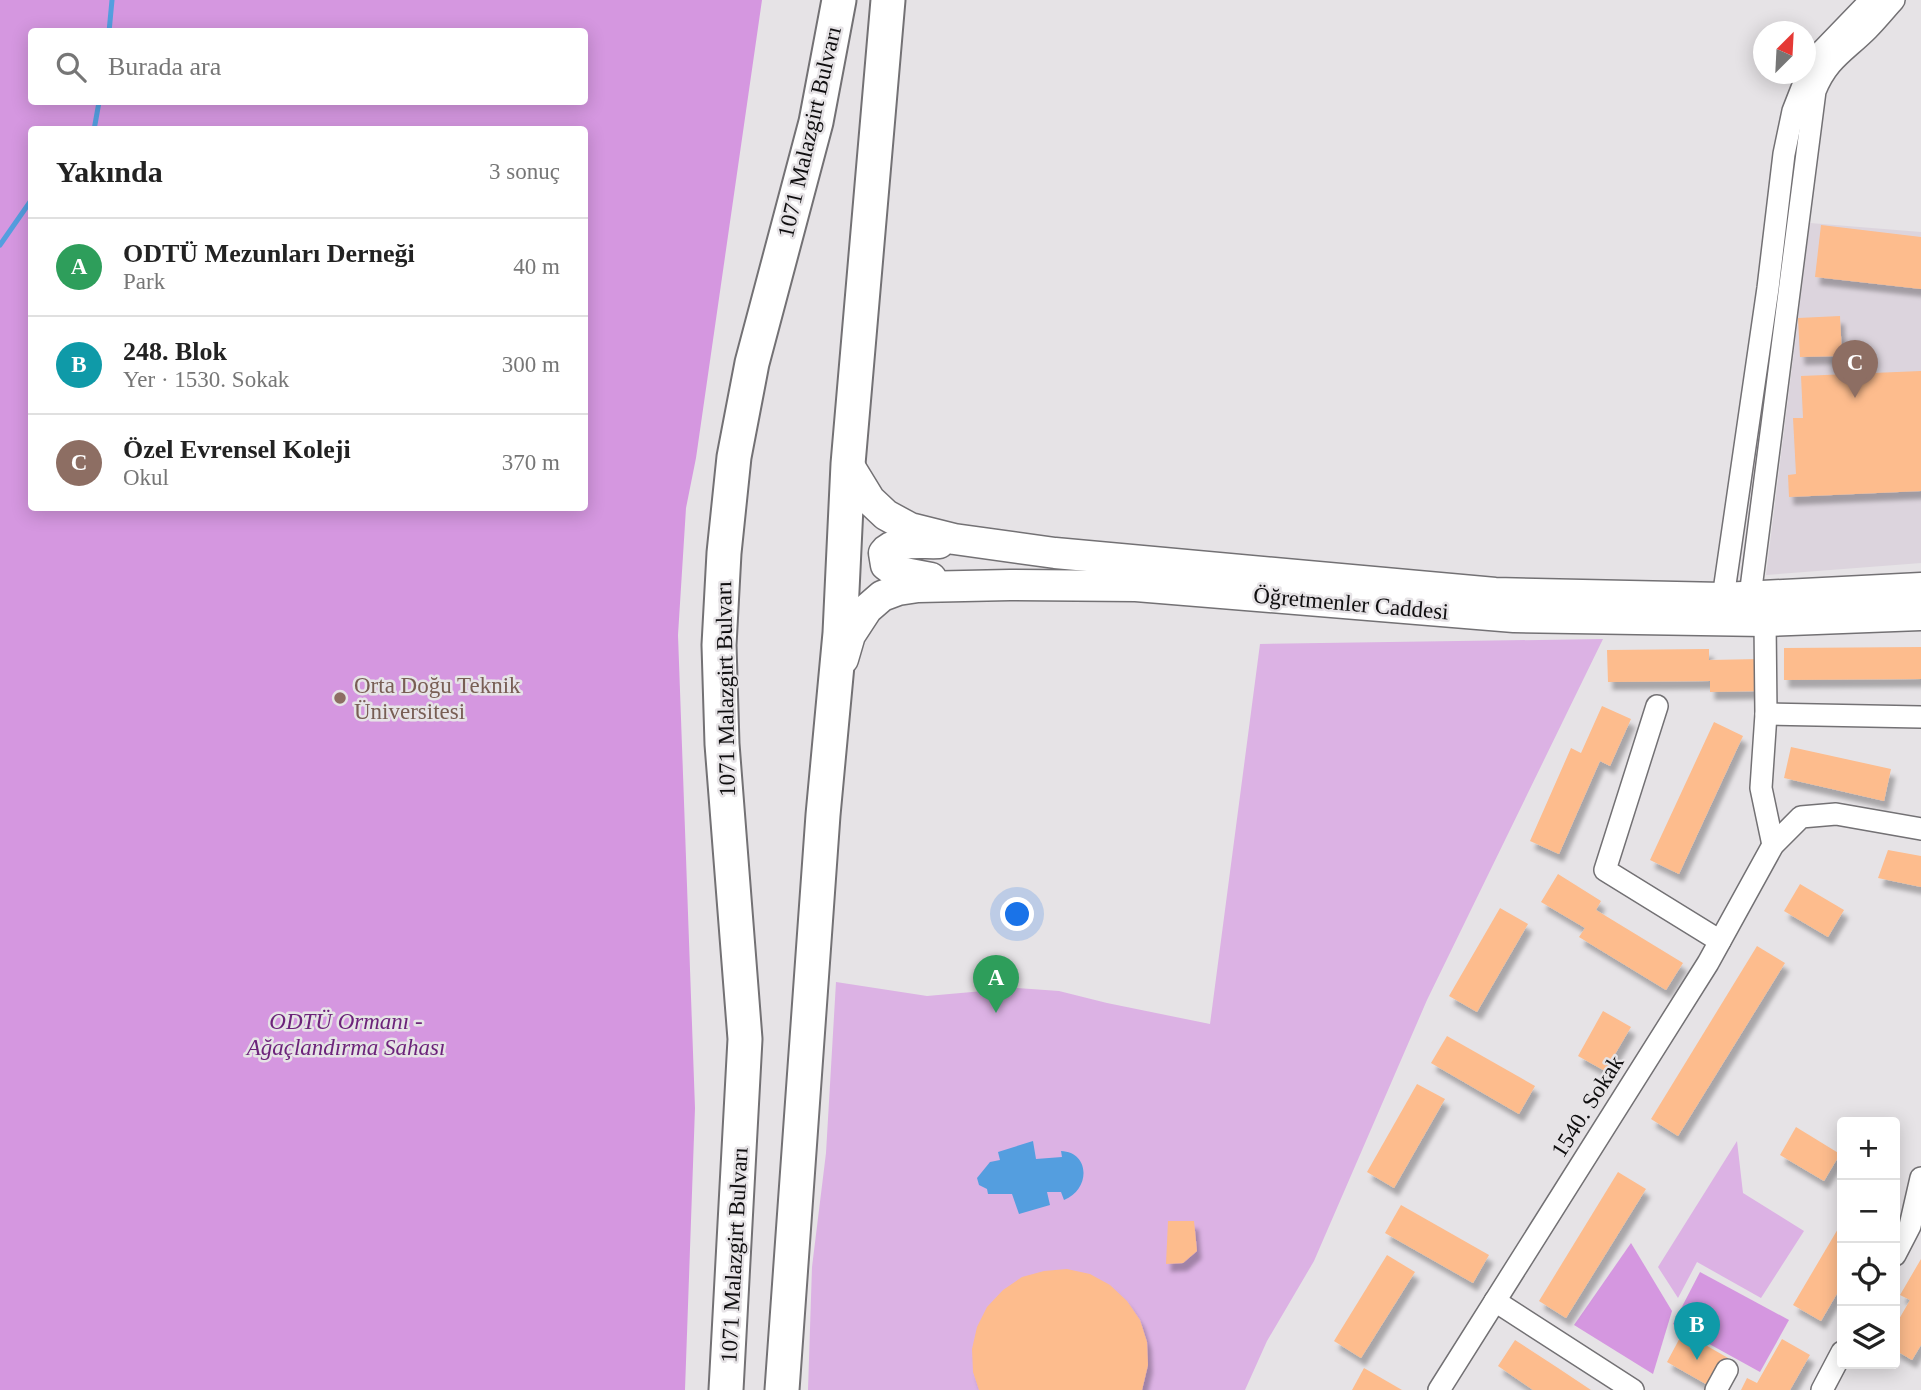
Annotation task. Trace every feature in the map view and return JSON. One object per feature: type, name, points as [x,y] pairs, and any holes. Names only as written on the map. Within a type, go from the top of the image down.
[{"type":"main road","name":"1071 Malazgirt Bulvarı","points":[[726,1390],[745,1039],[722,744],[719,645],[723,553],[734,457],[752,363],[816,122],[839,0]]},
{"type":"main road","points":[[782,1390],[820,856],[836,682],[848,464],[888,0]]},
{"type":"main road","name":"Öğretmenler Caddesi","points":[[848,464],[870,500],[886,515],[910,528],[954,539],[1055,553],[1495,593],[1737,597],[1921,587]]},
{"type":"main road","points":[[988,544],[898,545],[888,547],[884,553],[886,565],[894,571],[988,585]]},
{"type":"main road","name":"Öğretmenler Caddesi","points":[[836,682],[850,635],[867,609],[882,596],[918,587],[1136,586],[1514,617],[1765,621],[1921,615]]},
{"type":"street","points":[[1737,597],[1766,302],[1784,155],[1793,111],[1813,60],[1871,0]]},
{"type":"street","points":[[1737,597],[1815,92],[1821,75],[1831,61],[1869,28],[1894,0]]},
{"type":"street","points":[[1765,621],[1766,714],[1760,788],[1773,845]]},
{"type":"street","points":[[1657,706],[1605,870],[1720,941]]},
{"type":"street","points":[[1766,714],[1921,716]]},
{"type":"street","name":"1540. Sokak","points":[[1439,1390],[1720,941],[1773,845],[1801,817],[1836,814],[1921,829]]},
{"type":"street","points":[[1900,1245],[1910,1226],[1921,1178]]},
{"type":"street","points":[[1495,1301],[1633,1390]]},
{"type":"street","points":[[1822,1390],[1837,1362]]},
{"type":"street","points":[[1716,1390],[1727,1370]]},
{"type":"shaded area","points":[[1810,223],[1921,232],[1921,563],[1766,575]]},
{"type":"shaded area","points":[[1603,639],[1427,1000],[1314,1261],[1267,1341],[1245,1390],[808,1390],[812,1267],[826,1153],[836,982],[927,996],[1017,988],[1059,991],[1210,1024],[1260,644]]},
{"type":"shaded area","points":[[1737,1141],[1743,1193],[1804,1231],[1761,1298],[1697,1262],[1678,1298],[1658,1267]]},
{"type":"green space","name":"ODTÜ Ormanı - Ağaçlandırma Sahası","points":[[0,0],[762,0],[696,458],[686,508],[678,635],[695,1108],[685,1390],[0,1390]]},
{"type":"green space","points":[[1631,1243],[1672,1311],[1653,1374],[1574,1325]]},
{"type":"green space","points":[[1700,1272],[1789,1320],[1760,1372],[1673,1324]]},
{"type":"water","points":[[1033,1141],[1036,1159],[1062,1157],[1061,1151],[1078,1158],[1084,1172],[1083,1180],[1073,1195],[1064,1200],[1061,1192],[1047,1192],[1050,1205],[1019,1214],[1012,1194],[988,1194],[987,1189],[979,1185],[977,1178],[990,1162],[1000,1160],[998,1152]]},
{"type":"building","points":[[1821,225],[1921,237],[1921,289],[1815,277]]},
{"type":"building","points":[[1840,316],[1842,356],[1800,357],[1798,318]]},
{"type":"building","points":[[1921,371],[1921,491],[1789,497],[1788,475],[1796,474],[1793,418],[1803,418],[1801,376]]},
{"type":"building","points":[[1921,647],[1921,679],[1784,680],[1784,648]]},
{"type":"building","points":[[1709,649],[1709,660],[1760,659],[1761,691],[1710,692],[1710,681],[1608,682],[1607,650]]},
{"type":"building","points":[[1602,706],[1631,719],[1610,766],[1600,761],[1559,854],[1530,841],[1571,748],[1581,753]]},
{"type":"building","points":[[1714,722],[1743,736],[1679,874],[1650,860]]},
{"type":"building","points":[[1791,747],[1891,769],[1884,801],[1784,778]]},
{"type":"building","points":[[1888,850],[1921,856],[1921,887],[1878,878]]},
{"type":"building","points":[[1558,874],[1601,901],[1596,910],[1683,963],[1666,990],[1579,937],[1585,928],[1541,902]]},
{"type":"building","points":[[1800,884],[1844,910],[1828,937],[1784,911]]},
{"type":"building","points":[[1500,908],[1528,924],[1477,1012],[1449,996]]},
{"type":"building","points":[[1757,946],[1785,963],[1678,1136],[1651,1119]]},
{"type":"building","points":[[1603,1011],[1631,1027],[1605,1071],[1578,1056]]},
{"type":"building","points":[[1447,1036],[1535,1086],[1519,1114],[1431,1063]]},
{"type":"building","points":[[1417,1084],[1445,1099],[1394,1188],[1367,1172]]},
{"type":"building","points":[[1796,1127],[1837,1152],[1837,1159],[1824,1181],[1780,1155]]},
{"type":"building","points":[[1618,1172],[1646,1189],[1566,1318],[1539,1301]]},
{"type":"building","points":[[1401,1205],[1489,1255],[1473,1283],[1385,1233]]},
{"type":"building","points":[[1168,1221],[1194,1221],[1197,1251],[1183,1263],[1166,1264]]},
{"type":"building","points":[[1837,1230],[1837,1294],[1821,1321],[1793,1305]]},
{"type":"building","points":[[1387,1255],[1415,1272],[1361,1358],[1334,1341]]},
{"type":"building","points":[[1921,1259],[1921,1345],[1912,1360],[1900,1353],[1900,1317],[1910,1300],[1900,1295]]},
{"type":"building","points":[[1067,1269],[1090,1274],[1110,1285],[1127,1301],[1140,1320],[1147,1342],[1148,1365],[1142,1390],[979,1390],[973,1372],[972,1349],[977,1327],[987,1307],[1003,1290],[1022,1277]]},
{"type":"building","points":[[1683,1332],[1728,1358],[1713,1388],[1667,1362]]},
{"type":"building","points":[[1782,1339],[1810,1355],[1790,1390],[1741,1390],[1747,1378],[1757,1383]]},
{"type":"building","points":[[1515,1340],[1591,1390],[1533,1390],[1498,1366]]},
{"type":"building","points":[[1364,1368],[1402,1390],[1352,1390]]},
{"type":"waterway","points":[[109,28],[112,0]]},
{"type":"waterway","points":[[95,126],[98,105]]},
{"type":"waterway","points":[[0,245],[28,205]]},
{"type":"place","name":"Özel Evrensel Koleji","points":[[1855,398]]},
{"type":"place","name":"Orta Doğu Teknik Üniversitesi","points":[[340,698]]},
{"type":"place","name":"ODTÜ Mezunları Derneği","points":[[996,1013]]},
{"type":"place","name":"248. Blok","points":[[1697,1360]]}]
